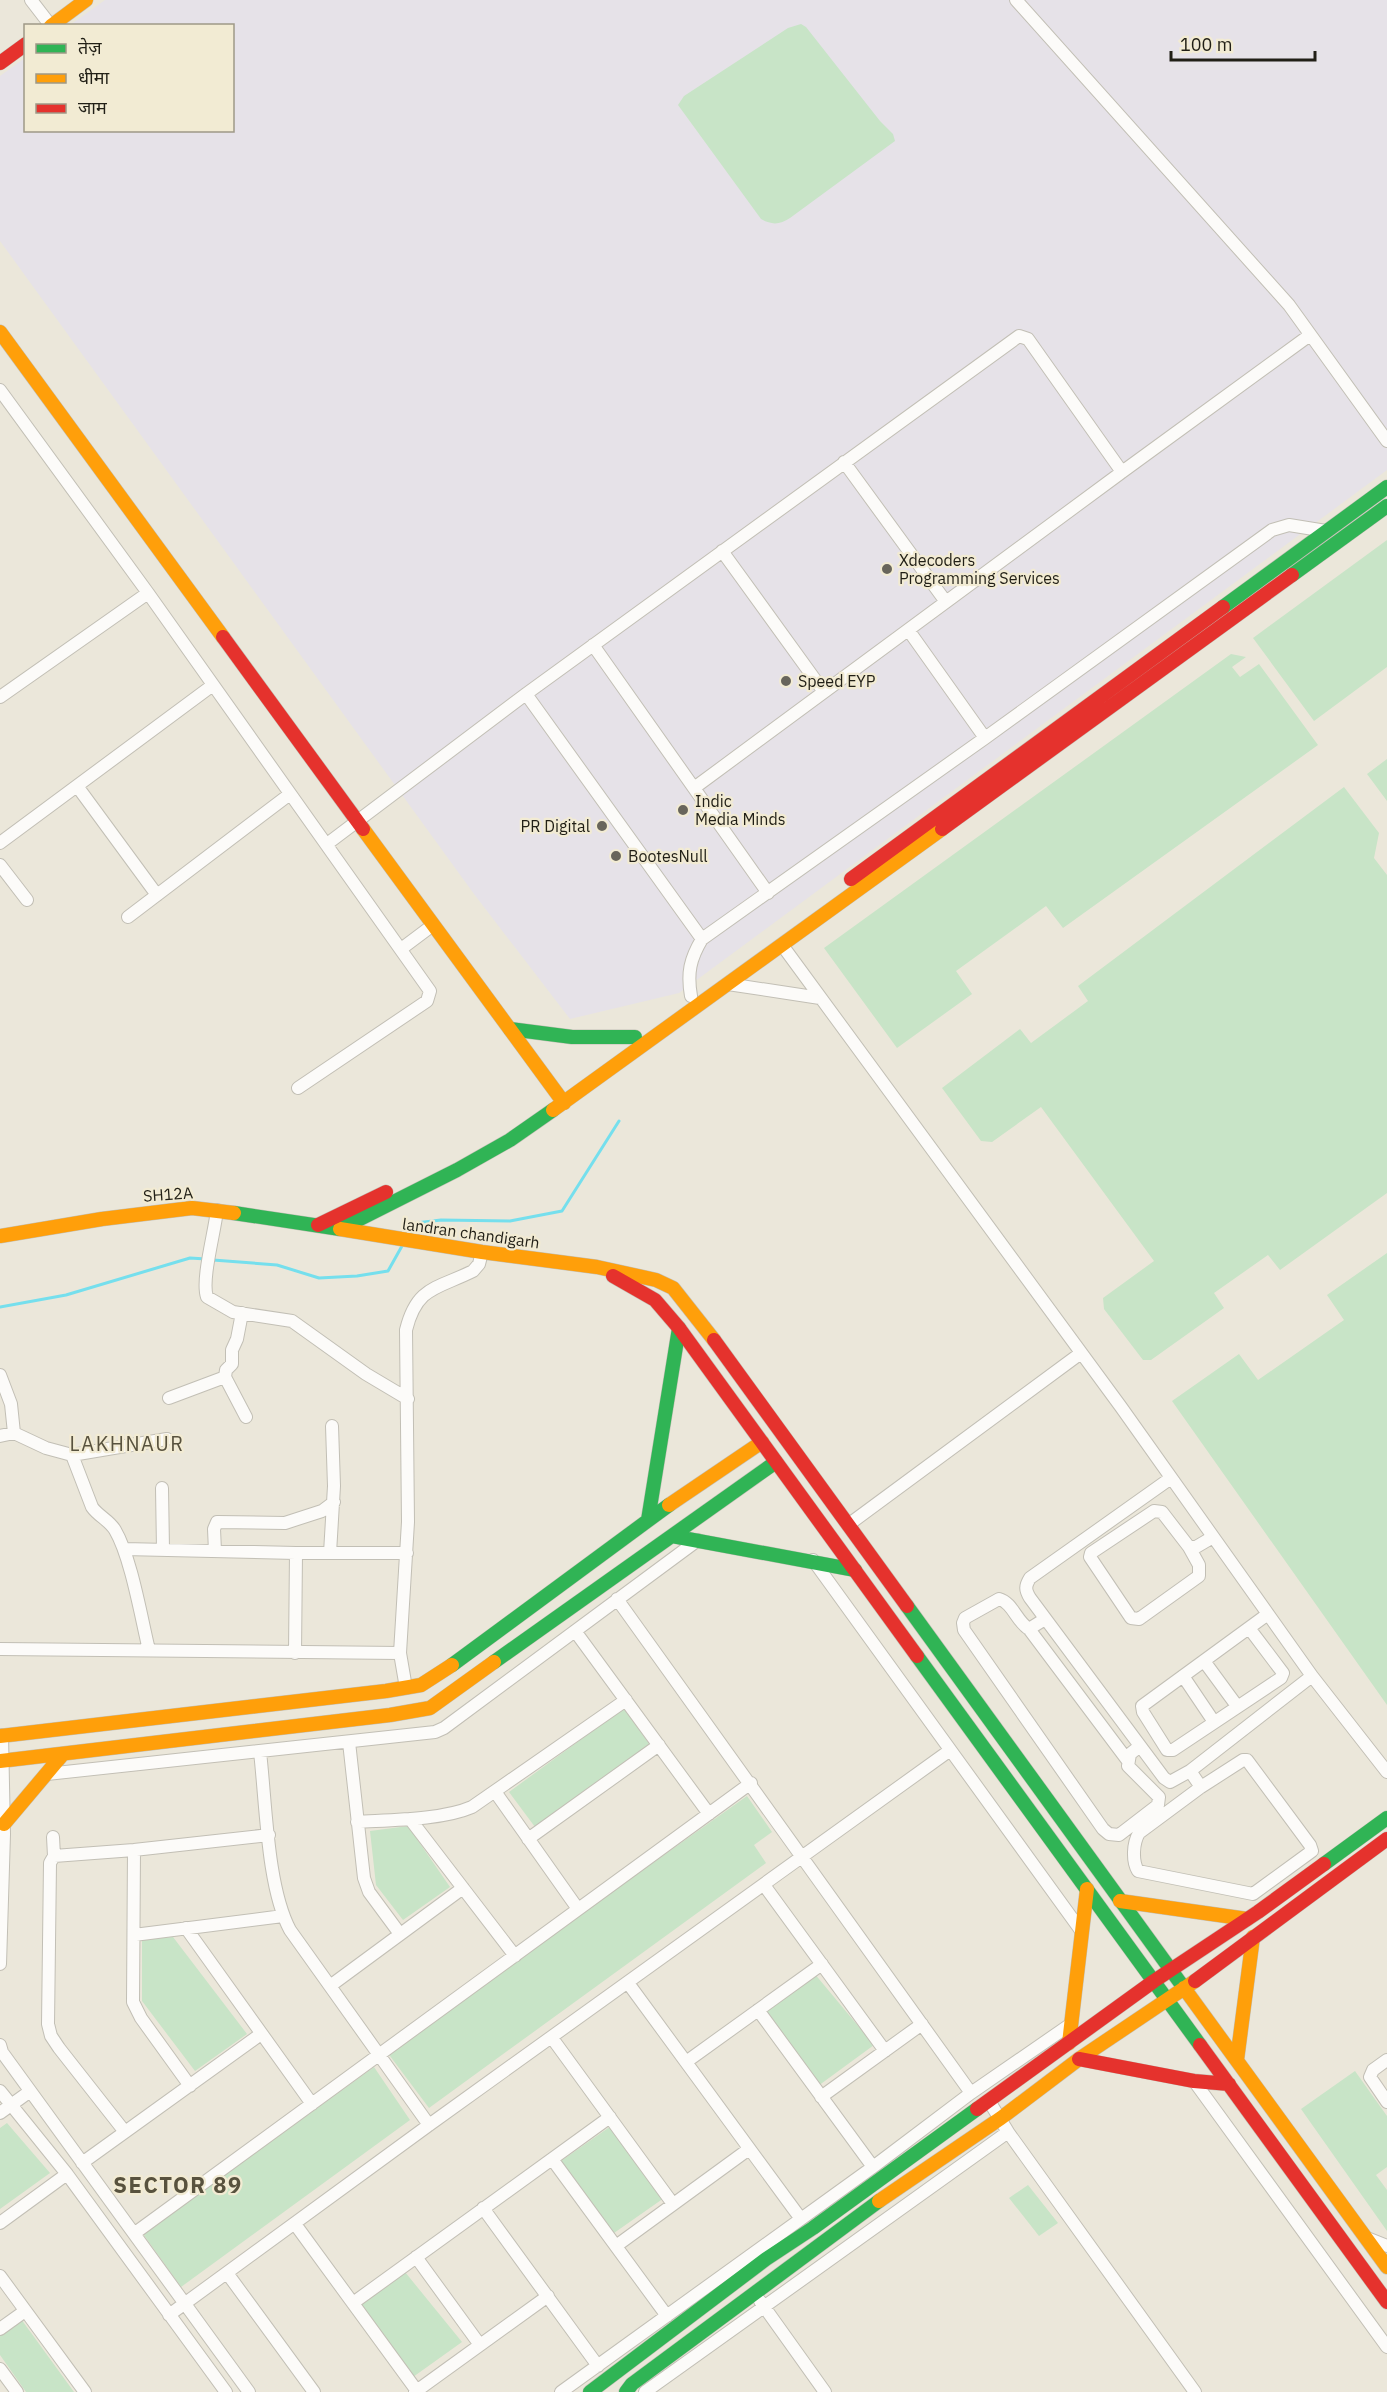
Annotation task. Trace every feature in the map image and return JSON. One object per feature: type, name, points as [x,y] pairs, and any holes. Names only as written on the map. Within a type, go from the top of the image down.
[{"type":"main road","points":[[54,24],[86,0]]},
{"type":"main road","points":[[0,63],[24,45]]},
{"type":"main road","points":[[0,332],[560,1098]]},
{"type":"main road","points":[[318,1225],[453,1159],[560,1098],[728,984],[778,941],[1387,487]]},
{"type":"main road","points":[[340,1229],[501,1145],[635,1037],[692,996],[778,941],[1387,506]]},
{"type":"main road","points":[[510,1029],[572,1037],[635,1037]]},
{"type":"main road","name":"SH12A","points":[[0,1236],[161,1210],[192,1208],[340,1229]]},
{"type":"main road","name":"landran chandigarh","points":[[340,1229],[482,1252],[597,1267],[656,1280],[673,1288],[694,1313],[1387,2267]]},
{"type":"main road","points":[[597,1267],[655,1300],[679,1328],[1387,2302]]},
{"type":"main road","points":[[648,1520],[679,1328]]},
{"type":"main road","points":[[1,1735],[421,1685],[648,1520],[762,1442]]},
{"type":"main road","points":[[2,1761],[390,1715],[430,1708],[776,1461]]},
{"type":"main road","points":[[672,1536],[813,1560],[855,1570]]},
{"type":"main road","points":[[4,1824],[63,1754]]},
{"type":"main road","points":[[590,2392],[742,2276],[813,2228],[1154,1981],[1247,1919],[1387,1818]]},
{"type":"main road","points":[[613,2376],[625,2392],[632,2384],[867,2209],[1001,2118],[1079,2059],[1168,2001],[1387,1839]]},
{"type":"main road","points":[[1069,2043],[1086,1889]]},
{"type":"main road","points":[[1120,1901],[1247,1919]]},
{"type":"main road","points":[[1237,2060],[1253,1937]]},
{"type":"main road","points":[[1079,2059],[1194,2081],[1229,2084]]},
{"type":"main road","points":[[742,2276],[754,2293]]},
{"type":"street","points":[[31,0],[49,24]]},
{"type":"street","points":[[1016,0],[1288,305],[1387,441]]},
{"type":"street","points":[[694,788],[1310,335]]},
{"type":"street","points":[[327,844],[526,694],[1014,339],[1023,336],[1028,339],[1122,472]]},
{"type":"street","points":[[0,390],[148,593],[428,987],[430,999],[298,1088]]},
{"type":"street","points":[[844,462],[946,602]]},
{"type":"street","points":[[692,996],[689,969],[692,955],[702,939],[1272,530],[1290,525],[1326,531]]},
{"type":"street","points":[[722,551],[824,692]]},
{"type":"street","points":[[0,697],[148,593]]},
{"type":"street","points":[[909,631],[985,738]]},
{"type":"street","points":[[593,645],[768,893]]},
{"type":"street","points":[[0,843],[213,685]]},
{"type":"street","points":[[526,694],[702,939]]},
{"type":"street","points":[[77,786],[157,895]]},
{"type":"street","points":[[128,917],[290,794]]},
{"type":"street","points":[[0,865],[27,900]]},
{"type":"street","points":[[401,949],[434,925]]},
{"type":"street","points":[[778,941],[1172,1478],[1312,1676],[1387,1772]]},
{"type":"street","points":[[728,984],[820,998]]},
{"type":"street","points":[[217,1210],[209,1256],[207,1297],[233,1312],[292,1321],[366,1374],[408,1399]]},
{"type":"street","points":[[406,1688],[400,1653],[407,1553],[406,1330],[415,1306],[425,1293],[472,1271],[479,1264],[482,1252]]},
{"type":"street","points":[[242,1313],[237,1339],[232,1350],[232,1364],[226,1370],[225,1377],[246,1416]]},
{"type":"street","points":[[848,1525],[1081,1353]]},
{"type":"street","points":[[0,1375],[11,1404],[14,1433]]},
{"type":"street","points":[[169,1398],[225,1377]]},
{"type":"street","points":[[330,1553],[334,1502],[332,1426]]},
{"type":"street","points":[[0,1436],[14,1433],[46,1448],[72,1455],[166,1439]]},
{"type":"street","points":[[72,1455],[96,1513],[112,1525],[124,1549],[149,1650]]},
{"type":"street","points":[[1172,1478],[1030,1578],[1026,1584],[1026,1592],[1045,1619],[1164,1778],[1170,1782],[1190,1771],[1312,1676]]},
{"type":"street","points":[[162,1488],[163,1550]]},
{"type":"street","points":[[215,1551],[214,1529],[217,1522],[285,1523],[322,1511],[334,1502]]},
{"type":"street","points":[[1154,1511],[1162,1512],[1189,1547],[1199,1565],[1199,1576],[1139,1619],[1131,1618],[1090,1557],[1091,1553],[1154,1511]]},
{"type":"street","points":[[1189,1547],[1196,1547],[1213,1536]]},
{"type":"street","points":[[47,1774],[428,1733],[444,1728],[698,1540]]},
{"type":"street","points":[[124,1549],[407,1553]]},
{"type":"street","points":[[295,1653],[296,1553]]},
{"type":"street","points":[[813,1560],[1082,1932]]},
{"type":"street","points":[[617,1599],[971,2093]]},
{"type":"street","points":[[1128,1761],[1029,1629],[1024,1626],[1005,1601],[999,1599],[965,1618],[964,1630],[1109,1834],[1119,1834],[1158,1805],[1160,1801],[1159,1797],[1128,1766],[1130,1754],[1140,1746]]},
{"type":"street","points":[[1249,1628],[1283,1673],[1281,1678],[1173,1750],[1167,1750],[1143,1712],[1142,1706],[1268,1614]]},
{"type":"street","points":[[1029,1629],[1045,1619]]},
{"type":"street","points":[[575,1631],[709,1814]]},
{"type":"street","points":[[0,1649],[400,1653]]},
{"type":"street","points":[[1204,1661],[1237,1706]]},
{"type":"street","points":[[1183,1676],[1214,1722]]},
{"type":"street","points":[[357,1822],[410,1819],[464,1811],[496,1793],[626,1700]]},
{"type":"street","points":[[0,1964],[4,1824],[1,1735]]},
{"type":"street","points":[[167,1761],[168,1742]]},
{"type":"street","points":[[349,1742],[366,1886],[400,1934]]},
{"type":"street","points":[[528,1839],[659,1745]]},
{"type":"street","points":[[169,2315],[429,2125],[950,1751]]},
{"type":"street","points":[[260,1752],[278,1900],[283,1916],[429,2125]]},
{"type":"street","points":[[1247,1760],[1310,1845],[1312,1851],[1253,1894],[1138,1871],[1134,1864],[1135,1840],[1138,1833],[1201,1787],[1239,1762],[1247,1760]]},
{"type":"street","points":[[1190,1771],[1201,1787]]},
{"type":"street","points":[[135,2233],[751,1783]]},
{"type":"street","points":[[496,1793],[578,1909]]},
{"type":"street","points":[[410,1819],[514,1956]]},
{"type":"street","points":[[54,1856],[134,1850],[269,1835]]},
{"type":"street","points":[[53,1837],[54,1856],[50,1863],[48,2011],[51,2036],[125,2132]]},
{"type":"street","points":[[134,1850],[133,2002],[141,2018],[190,2086]]},
{"type":"street","points":[[764,1885],[885,2051]]},
{"type":"street","points":[[330,1986],[463,1888]]},
{"type":"street","points":[[134,1935],[283,1916]]},
{"type":"street","points":[[186,1928],[312,2104]]},
{"type":"street","points":[[686,2062],[822,1964]]},
{"type":"street","points":[[628,1983],[801,2219]]},
{"type":"street","points":[[758,2010],[873,2167]]},
{"type":"street","points":[[821,2097],[922,2024]]},
{"type":"street","points":[[561,2392],[873,2167],[971,2093],[1071,2024]]},
{"type":"street","points":[[82,2163],[261,2034]]},
{"type":"street","points":[[552,2038],[673,2204]]},
{"type":"street","points":[[0,2045],[2,2052],[29,2092],[135,2233],[249,2392]]},
{"type":"street","points":[[1387,2060],[1373,2070],[1370,2077],[1387,2102]]},
{"type":"street","points":[[1194,2081],[1387,2347]]},
{"type":"street","points":[[0,2091],[5,2109],[67,2174],[226,2392]]},
{"type":"street","points":[[5,2109],[29,2092]]},
{"type":"street","points":[[989,2101],[1008,2132],[1195,2392]]},
{"type":"street","points":[[353,2303],[610,2117]]},
{"type":"street","points":[[645,2392],[1008,2132]]},
{"type":"street","points":[[615,2246],[749,2149]]},
{"type":"street","points":[[552,2159],[667,2316]]},
{"type":"street","points":[[0,2223],[67,2174]]},
{"type":"street","points":[[483,2208],[598,2366]]},
{"type":"street","points":[[295,2224],[416,2392],[548,2296]]},
{"type":"street","points":[[1365,2237],[1387,2246]]},
{"type":"street","points":[[416,2257],[480,2345]]},
{"type":"street","points":[[227,2273],[314,2392]]},
{"type":"street","points":[[0,2276],[85,2392]]},
{"type":"street","points":[[754,2293],[825,2392]]},
{"type":"street","points":[[0,2329],[25,2311]]},
{"type":"street","points":[[0,2369],[17,2392]]},
{"type":"shaded area","points":[[105,0],[1387,0],[1387,470],[679,993],[570,1019],[474,894],[0,241],[0,76],[24,59],[24,132],[234,132],[234,24],[71,24]]},
{"type":"green space","points":[[801,24],[806,27],[880,121],[893,134],[895,141],[790,218],[783,222],[772,223],[761,219],[678,105],[684,96],[788,28]]},
{"type":"green space","points":[[1387,540],[1387,667],[1314,721],[1253,638]]},
{"type":"green space","points":[[1231,654],[1246,657],[1232,667],[1240,677],[1259,664],[1318,745],[1063,928],[1046,906],[956,971],[972,994],[897,1048],[824,948]]},
{"type":"green space","points":[[1387,759],[1387,801],[1367,774]]},
{"type":"green space","points":[[1344,787],[1379,833],[1374,858],[1387,875],[1387,1193],[1280,1270],[1268,1255],[1214,1293],[1224,1308],[1151,1360],[1143,1360],[1104,1309],[1103,1298],[1154,1261],[1041,1107],[992,1142],[981,1141],[942,1088],[1020,1029],[1031,1043],[1088,1001],[1078,986]]},
{"type":"green space","points":[[1387,1253],[1387,1705],[1172,1401],[1239,1354],[1258,1380],[1344,1320],[1327,1295]]},
{"type":"green space","points":[[624,1708],[650,1745],[535,1827],[509,1792]]},
{"type":"green space","points":[[747,1796],[772,1832],[754,1845],[766,1863],[429,2108],[387,2052]]},
{"type":"green space","points":[[408,1826],[450,1887],[403,1920],[376,1885],[370,1831]]},
{"type":"green space","points":[[173,1937],[247,2034],[195,2071],[142,2001],[142,1940]]},
{"type":"green space","points":[[814,1973],[874,2045],[818,2086],[763,2013]]},
{"type":"green space","points":[[374,2067],[410,2120],[181,2287],[143,2234]]},
{"type":"green space","points":[[1355,2071],[1387,2116],[1387,2167],[1376,2175],[1387,2190],[1387,2231],[1301,2109]]},
{"type":"green space","points":[[7,2123],[50,2173],[0,2209],[0,2128]]},
{"type":"green space","points":[[611,2126],[664,2198],[614,2233],[561,2161]]},
{"type":"green space","points":[[1028,2185],[1058,2223],[1039,2236],[1009,2198]]},
{"type":"green space","points":[[405,2272],[462,2342],[413,2377],[360,2304]]},
{"type":"green space","points":[[21,2319],[74,2392],[26,2392],[0,2355],[0,2335]]},
{"type":"waterway","points":[[409,1235],[416,1223],[441,1220],[510,1221],[562,1211],[619,1121]]},
{"type":"waterway","points":[[213,1260],[277,1265],[319,1278],[357,1276],[388,1271],[402,1246]]},
{"type":"waterway","points":[[0,1307],[66,1295],[190,1258],[206,1259]]},
{"type":"traffic: fast","points":[[1223,607],[1387,487]]},
{"type":"traffic: fast","points":[[1292,575],[1387,506]]},
{"type":"traffic: fast","points":[[510,1029],[572,1037],[635,1037]]},
{"type":"traffic: fast","points":[[234,1213],[340,1229],[457,1170],[510,1140],[553,1110]]},
{"type":"traffic: fast","points":[[648,1520],[679,1328]]},
{"type":"traffic: fast","points":[[494,1662],[776,1462]]},
{"type":"traffic: fast","points":[[452,1665],[669,1505]]},
{"type":"traffic: fast","points":[[672,1536],[855,1570]]},
{"type":"traffic: fast","points":[[907,1606],[1184,1988]]},
{"type":"traffic: fast","points":[[917,1656],[1200,2045]]},
{"type":"traffic: fast","points":[[1324,1864],[1387,1818]]},
{"type":"traffic: fast","points":[[590,2392],[766,2259],[813,2228],[977,2109]]},
{"type":"traffic: fast","points":[[626,2392],[632,2384],[879,2201]]},
{"type":"traffic: slow","points":[[54,24],[86,0]]},
{"type":"traffic: slow","points":[[0,332],[223,637]]},
{"type":"traffic: slow","points":[[363,829],[564,1103]]},
{"type":"traffic: slow","points":[[553,1110],[942,829]]},
{"type":"traffic: slow","points":[[0,1236],[102,1219],[192,1208],[234,1213]]},
{"type":"traffic: slow","points":[[340,1229],[482,1252],[597,1267],[656,1280],[673,1288],[714,1340]]},
{"type":"traffic: slow","points":[[669,1505],[762,1442]]},
{"type":"traffic: slow","points":[[0,1761],[390,1715],[430,1708],[494,1662]]},
{"type":"traffic: slow","points":[[0,1736],[386,1691],[421,1685],[452,1665]]},
{"type":"traffic: slow","points":[[4,1824],[63,1754]]},
{"type":"traffic: slow","points":[[1069,2043],[1087,1889]]},
{"type":"traffic: slow","points":[[1120,1901],[1247,1919]]},
{"type":"traffic: slow","points":[[1237,2060],[1253,1937]]},
{"type":"traffic: slow","points":[[879,2201],[1001,2118],[1079,2059],[1195,1981]]},
{"type":"traffic: slow","points":[[1184,1988],[1387,2267]]},
{"type":"traffic: jam","points":[[0,63],[24,45]]},
{"type":"traffic: jam","points":[[942,829],[1292,575]]},
{"type":"traffic: jam","points":[[851,879],[1223,607]]},
{"type":"traffic: jam","points":[[223,637],[363,829]]},
{"type":"traffic: jam","points":[[318,1225],[386,1192]]},
{"type":"traffic: jam","points":[[613,1276],[655,1300],[679,1328],[917,1656]]},
{"type":"traffic: jam","points":[[714,1340],[907,1606]]},
{"type":"traffic: jam","points":[[1195,1981],[1387,1839]]},
{"type":"traffic: jam","points":[[977,2109],[1154,1981],[1258,1912],[1324,1864]]},
{"type":"traffic: jam","points":[[1200,2045],[1387,2302]]},
{"type":"traffic: jam","points":[[1079,2059],[1194,2081],[1229,2084]]},
{"type":"place","name":"Xdecoders Programming Services","points":[[887,569]]},
{"type":"place","name":"Speed EYP","points":[[786,681]]},
{"type":"place","name":"Indic Media Minds","points":[[683,810]]},
{"type":"place","name":"PR Digital","points":[[602,826]]},
{"type":"place","name":"BootesNull","points":[[616,856]]},
{"type":"district","name":"LAKHNAUR","points":[[127,1444]]},
{"type":"district","name":"SECTOR 89","points":[[178,2185]]}]
